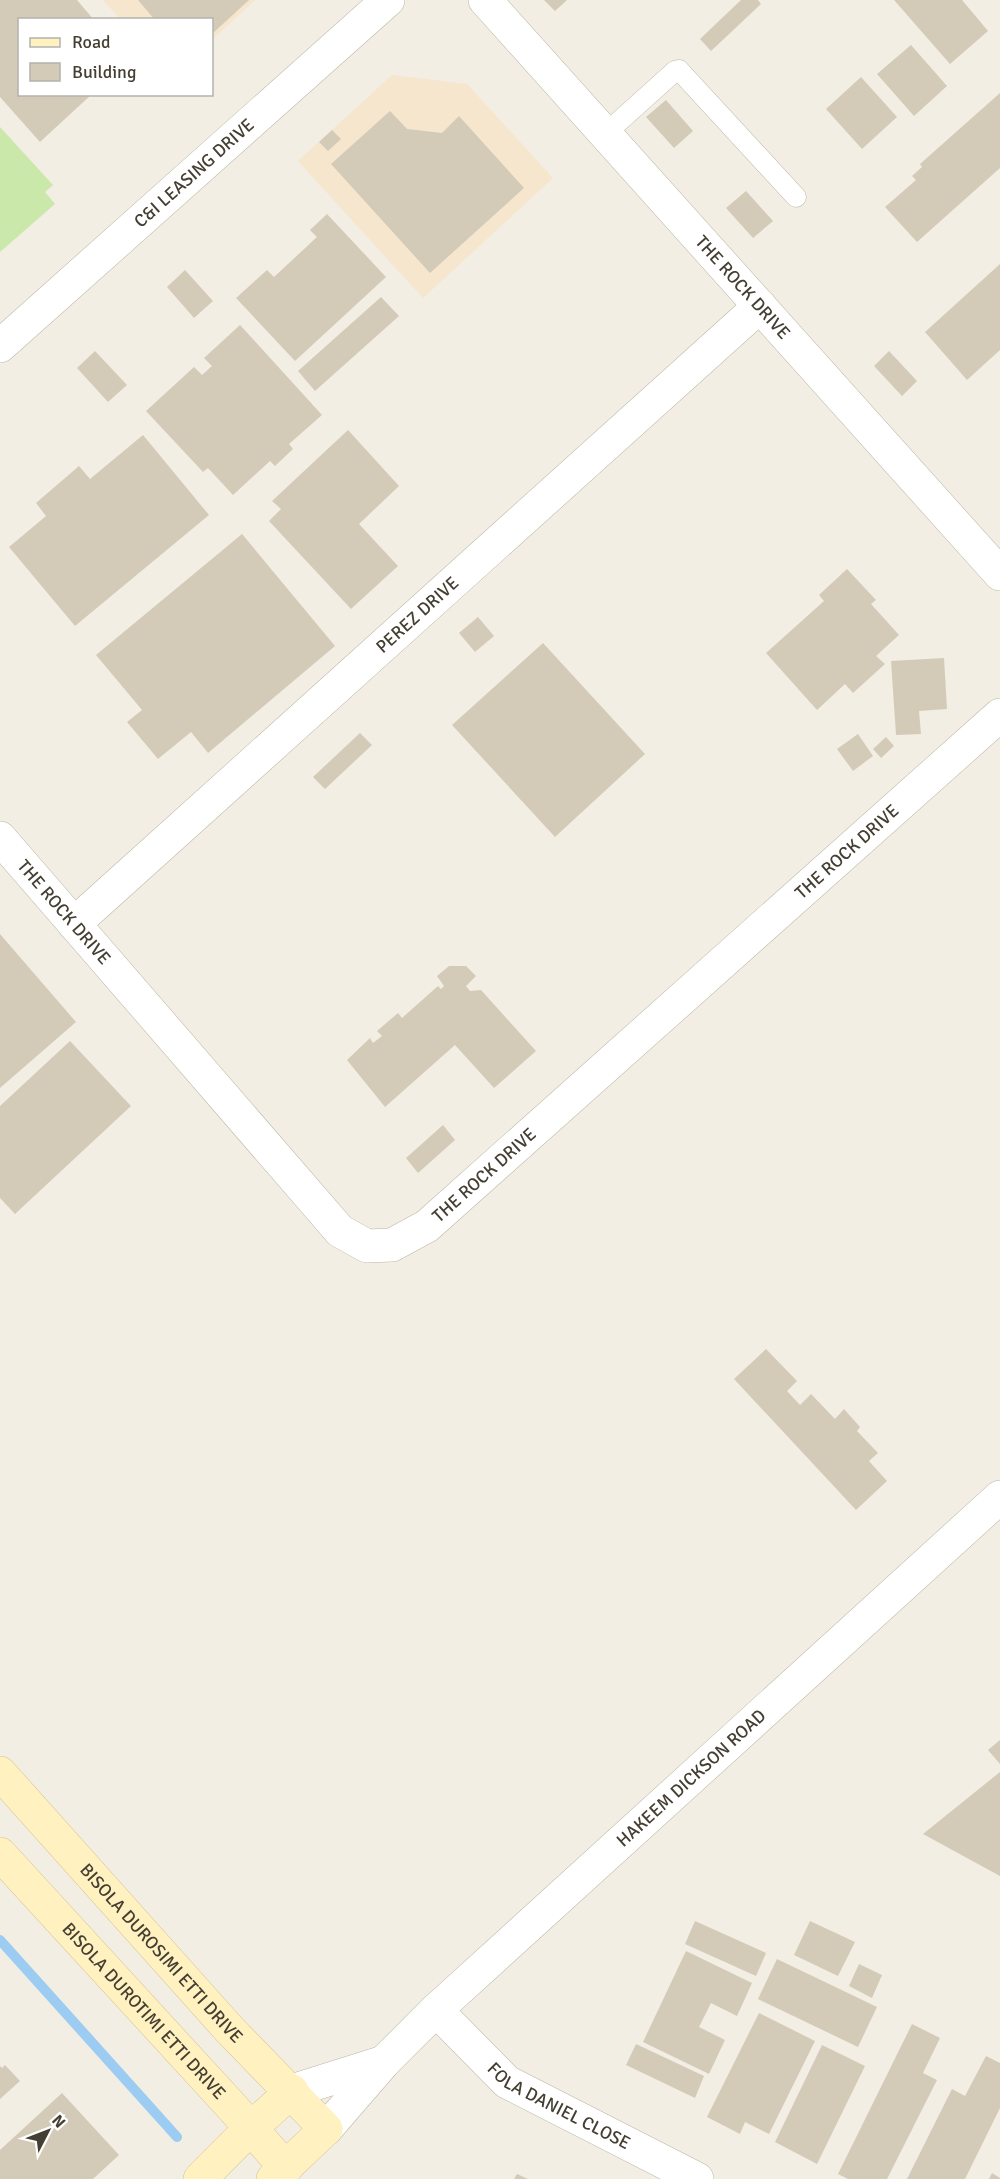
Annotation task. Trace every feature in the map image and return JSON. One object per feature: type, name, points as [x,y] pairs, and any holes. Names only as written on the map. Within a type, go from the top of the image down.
[{"type":"main road","name":"BISOLA DUROSIMI ETTI DRIVE","points":[[0,1773],[229,2029],[292,2091],[326,2129]]},
{"type":"main road","name":"BISOLA DUROTIMI ETTI DRIVE","points":[[0,1854],[250,2128],[280,2174]]},
{"type":"main road","name":"HAKEEM DICKSON ROAD","points":[[200,2179],[250,2128],[292,2091]]},
{"type":"main road","name":"HAKEEM DICKSON ROAD","points":[[280,2174],[326,2129]]},
{"type":"street","name":"C&I LEASING DRIVE","points":[[0,346],[388,0]]},
{"type":"street","name":"THE ROCK DRIVE","points":[[485,0],[1000,574]]},
{"type":"street","name":"PEREZ DRIVE","points":[[74,924],[760,306]]},
{"type":"street","name":"THE ROCK DRIVE","points":[[0,838],[340,1231],[367,1246],[392,1245],[427,1226],[1000,716]]},
{"type":"street","name":"HAKEEM DICKSON ROAD","points":[[326,2129],[384,2062],[436,2010],[1000,1497]]},
{"type":"street","name":"FOLA DANIEL CLOSE","points":[[436,2010],[507,2082],[697,2179]]},
{"type":"street","name":"HAKEEM DICKSON ROAD","points":[[292,2091],[384,2062]]},
{"type":"lane","points":[[605,134],[675,71],[679,70],[796,197]]},
{"type":"shaded area","points":[[103,0],[255,0],[213,39],[213,18],[119,18]]},
{"type":"shaded area","points":[[392,75],[467,84],[553,178],[423,298],[298,161]]},
{"type":"green space","points":[[0,127],[53,185],[45,192],[55,204],[0,252]]},
{"type":"building","points":[[0,0],[77,0],[92,18],[18,18],[18,96],[90,96],[40,142],[0,97]]},
{"type":"building","points":[[138,0],[249,0],[213,33],[213,18],[153,18]]},
{"type":"building","points":[[544,0],[567,0],[555,11]]},
{"type":"building","points":[[741,0],[758,0],[761,4],[711,51],[700,39]]},
{"type":"building","points":[[894,0],[962,0],[988,31],[950,64]]},
{"type":"building","points":[[911,45],[947,86],[914,116],[877,74]]},
{"type":"building","points":[[861,77],[897,117],[862,149],[826,109]]},
{"type":"building","points":[[1000,93],[1000,168],[917,242],[885,207],[916,180],[912,176],[922,167],[920,164]]},
{"type":"building","points":[[666,100],[693,131],[674,148],[646,117]]},
{"type":"building","points":[[390,111],[407,129],[442,133],[459,116],[524,188],[430,273],[331,164]]},
{"type":"building","points":[[332,130],[341,139],[328,151],[319,142]]},
{"type":"building","points":[[746,191],[773,221],[753,238],[726,208]]},
{"type":"building","points":[[327,214],[386,277],[295,361],[236,298],[267,270],[274,277],[317,237],[310,230]]},
{"type":"building","points":[[1000,264],[1000,350],[967,380],[925,332]]},
{"type":"building","points":[[185,270],[213,301],[194,318],[167,287]]},
{"type":"building","points":[[381,297],[399,316],[315,391],[298,371]]},
{"type":"building","points":[[240,325],[322,415],[289,444],[293,449],[275,466],[270,461],[233,495],[208,468],[203,472],[146,411],[194,367],[202,375],[212,366],[204,358]]},
{"type":"building","points":[[95,351],[127,385],[108,402],[77,368]]},
{"type":"building","points":[[889,351],[917,381],[902,396],[874,366]]},
{"type":"building","points":[[348,430],[399,486],[359,524],[398,566],[351,609],[269,521],[281,509],[272,501]]},
{"type":"building","points":[[143,435],[209,515],[75,626],[9,547],[46,516],[36,503],[79,466],[90,479]]},
{"type":"building","points":[[242,534],[335,646],[208,753],[191,732],[158,759],[127,722],[142,710],[96,655]]},
{"type":"building","points":[[847,569],[876,600],[871,604],[899,635],[876,656],[885,664],[853,693],[845,684],[817,710],[766,653],[824,601],[819,595]]},
{"type":"building","points":[[478,617],[494,636],[475,652],[459,633]]},
{"type":"building","points":[[543,643],[645,754],[555,837],[452,725]]},
{"type":"building","points":[[944,658],[947,709],[919,711],[921,734],[896,735],[891,661]]},
{"type":"building","points":[[360,733],[372,745],[325,789],[313,777]]},
{"type":"building","points":[[858,734],[873,756],[853,771],[837,749]]},
{"type":"building","points":[[886,737],[894,746],[881,758],[873,749]]},
{"type":"building","points":[[0,934],[76,1022],[0,1088]]},
{"type":"building","points":[[449,966],[466,966],[476,976],[466,986],[470,991],[481,990],[536,1051],[494,1088],[455,1045],[385,1107],[347,1060],[370,1038],[373,1043],[382,1036],[377,1031],[398,1013],[402,1018],[438,986],[441,989],[444,986],[437,976]]},
{"type":"building","points":[[70,1041],[131,1106],[15,1214],[0,1198],[0,1106]]},
{"type":"building","points":[[443,1125],[455,1140],[418,1173],[406,1158]]},
{"type":"building","points":[[766,1349],[797,1381],[787,1391],[800,1405],[811,1394],[835,1419],[844,1409],[860,1427],[857,1431],[878,1453],[869,1461],[887,1481],[856,1510],[734,1379]]},
{"type":"building","points":[[1000,1740],[1000,1764],[988,1750]]},
{"type":"building","points":[[1000,1772],[1000,1876],[923,1834]]},
{"type":"building","points":[[695,1921],[766,1953],[756,1976],[685,1944]]},
{"type":"building","points":[[810,1921],[855,1942],[838,1976],[794,1955]]},
{"type":"building","points":[[686,1951],[752,1983],[737,2016],[711,2003],[699,2027],[725,2040],[709,2074],[643,2042]]},
{"type":"building","points":[[777,1959],[877,2007],[858,2047],[758,1999]]},
{"type":"building","points":[[859,1964],[882,1975],[872,1998],[849,1986]]},
{"type":"building","points":[[759,2013],[815,2041],[769,2134],[745,2122],[740,2134],[707,2117]]},
{"type":"building","points":[[912,2024],[940,2038],[923,2073],[937,2080],[887,2179],[848,2179],[838,2174]]},
{"type":"building","points":[[636,2044],[704,2076],[695,2098],[626,2065]]},
{"type":"building","points":[[822,2045],[865,2066],[817,2164],[775,2142]]},
{"type":"building","points":[[986,2056],[1000,2063],[1000,2108],[965,2179],[907,2179],[952,2089],[965,2096]]},
{"type":"building","points":[[5,2065],[20,2081],[0,2099],[0,2066],[2,2068]]},
{"type":"building","points":[[62,2093],[119,2155],[93,2179],[0,2179],[0,2150]]},
{"type":"building","points":[[992,2173],[1000,2178],[1000,2179],[989,2179]]},
{"type":"building","points":[[517,2174],[528,2179],[514,2179]]},
{"type":"waterway","points":[[0,1940],[177,2137]]}]
